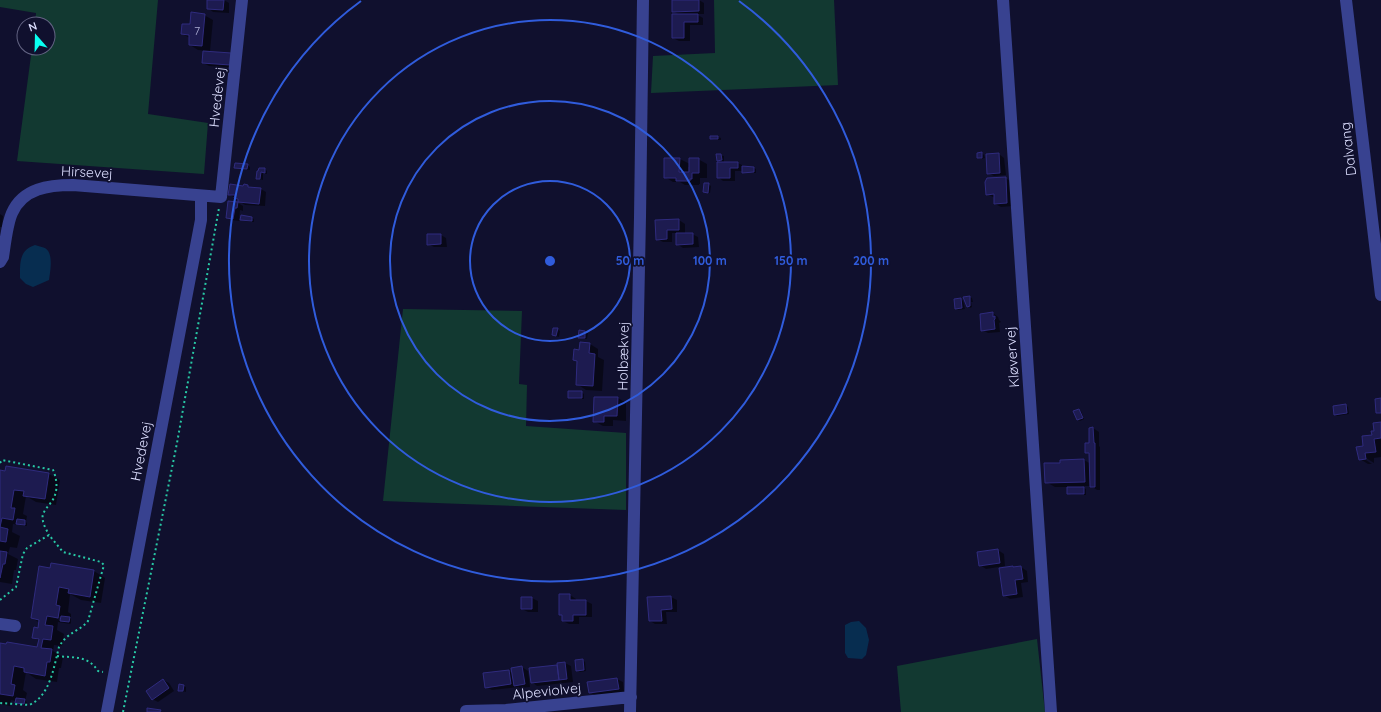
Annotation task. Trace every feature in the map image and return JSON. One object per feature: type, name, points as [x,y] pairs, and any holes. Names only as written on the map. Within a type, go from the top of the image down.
[{"type":"street","name":"Hvedevej","points":[[221,197],[242,0]]},
{"type":"street","name":"Holbækvej","points":[[630,712],[643,0]]},
{"type":"street","name":"Kløvervej","points":[[1003,0],[1051,712]]},
{"type":"street","name":"Dalvang","points":[[1346,0],[1381,295]]},
{"type":"street","name":"Hirsevej","points":[[0,262],[3,257],[12,214],[18,203],[26,195],[39,189],[55,185],[73,185],[221,197]]},
{"type":"street","name":"Hvedevej","points":[[107,712],[201,220],[201,196]]},
{"type":"street","points":[[0,624],[15,626]]},
{"type":"street","name":"Alpeviolvej","points":[[466,711],[506,710],[631,697]]},
{"type":"path","points":[[123,712],[176,443],[221,197]]},
{"type":"path","points":[[0,462],[2,460],[53,470],[56,475],[55,495],[43,514],[44,525],[49,535],[64,552],[101,562],[104,565],[88,621],[62,640],[47,689],[32,704],[22,706],[0,703]]},
{"type":"path","points":[[0,600],[16,587],[22,554],[27,548],[49,535]]},
{"type":"path","points":[[57,656],[88,660],[98,671]]},
{"type":"green space","points":[[0,0],[158,0],[148,114],[208,123],[204,174],[17,161],[31,56],[56,56],[56,16],[36,16],[36,13],[0,7]]},
{"type":"green space","points":[[714,0],[834,0],[838,85],[651,93],[653,56],[715,53]]},
{"type":"green space","points":[[403,309],[522,311],[519,384],[527,385],[526,426],[626,433],[626,510],[383,501]]},
{"type":"green space","points":[[1037,639],[1045,712],[901,712],[897,666]]},
{"type":"water","points":[[35,245],[48,250],[50,254],[51,268],[49,280],[33,287],[26,284],[20,278],[20,267],[23,254],[30,247]]},
{"type":"water","points":[[859,621],[866,628],[869,640],[866,655],[862,659],[848,658],[845,653],[845,625],[851,622]]},
{"type":"building","points":[[207,0],[224,0],[223,10],[207,9]]},
{"type":"building","points":[[672,0],[699,0],[699,11],[672,12]]},
{"type":"building","points":[[191,12],[205,14],[202,46],[189,45],[189,35],[181,34],[182,24],[190,24]]},
{"type":"building","points":[[672,14],[698,14],[698,22],[684,22],[684,38],[672,38]]},
{"type":"building","points":[[203,51],[231,53],[230,65],[202,63]]},
{"type":"building","points":[[710,136],[718,136],[718,139],[710,139]]},
{"type":"building","points":[[982,152],[982,158],[977,158],[977,153]]},
{"type":"building","points":[[999,153],[1000,173],[987,174],[986,154]]},
{"type":"building","points":[[716,154],[721,154],[722,160],[717,161]]},
{"type":"building","points":[[664,158],[680,158],[679,172],[689,172],[689,158],[699,158],[699,173],[692,173],[692,179],[690,179],[690,181],[676,181],[676,178],[664,178]]},
{"type":"building","points":[[717,162],[738,162],[738,168],[730,168],[730,178],[717,178]]},
{"type":"building","points":[[235,163],[248,164],[247,169],[234,168]]},
{"type":"building","points":[[742,166],[754,167],[754,172],[742,173]]},
{"type":"building","points":[[259,168],[265,168],[265,173],[261,172],[260,179],[256,179],[257,171]]},
{"type":"building","points":[[1006,177],[1007,203],[994,204],[994,194],[986,195],[985,182],[987,178]]},
{"type":"building","points":[[704,183],[709,183],[708,193],[703,192]]},
{"type":"building","points":[[230,184],[243,186],[244,184],[248,185],[248,187],[261,188],[259,204],[238,202],[238,199],[234,198],[235,195],[228,195]]},
{"type":"building","points":[[228,201],[238,202],[233,219],[226,218]]},
{"type":"building","points":[[241,215],[252,217],[252,221],[240,220]]},
{"type":"building","points":[[679,219],[679,230],[667,230],[667,239],[656,240],[655,220]]},
{"type":"building","points":[[676,233],[693,233],[693,244],[676,245]]},
{"type":"building","points":[[427,234],[441,234],[441,244],[427,245]]},
{"type":"building","points":[[970,296],[970,306],[967,307],[963,297]]},
{"type":"building","points":[[961,298],[962,308],[955,309],[954,299]]},
{"type":"building","points":[[993,312],[993,317],[995,316],[995,329],[981,331],[980,314]]},
{"type":"building","points":[[553,328],[558,328],[556,336],[552,335]]},
{"type":"building","points":[[579,330],[585,331],[585,338],[578,338]]},
{"type":"building","points":[[580,342],[590,343],[589,353],[595,354],[593,386],[576,385],[577,361],[573,360],[574,349],[579,350]]},
{"type":"building","points":[[568,391],[582,391],[582,398],[568,398]]},
{"type":"building","points":[[594,397],[618,397],[617,416],[604,416],[604,422],[593,422]]},
{"type":"building","points":[[1381,398],[1381,413],[1376,413],[1375,399]]},
{"type":"building","points":[[1346,404],[1347,413],[1334,415],[1333,406]]},
{"type":"building","points":[[1079,409],[1083,418],[1077,420],[1073,411]]},
{"type":"building","points":[[1381,422],[1381,438],[1374,439],[1376,452],[1365,453],[1366,459],[1359,460],[1356,447],[1363,446],[1362,436],[1372,435],[1371,431],[1374,431],[1373,423]]},
{"type":"building","points":[[1093,427],[1095,443],[1095,487],[1090,487],[1089,453],[1085,453],[1085,443],[1089,443],[1089,428]]},
{"type":"building","points":[[1084,459],[1085,482],[1045,483],[1044,463],[1060,463],[1060,460]]},
{"type":"building","points":[[6,466],[49,473],[45,499],[23,496],[24,491],[14,490],[11,508],[15,508],[13,520],[2,518],[0,527],[0,470],[5,471]]},
{"type":"building","points":[[1067,487],[1084,487],[1084,494],[1067,494]]},
{"type":"building","points":[[17,519],[25,520],[25,525],[16,524]]},
{"type":"building","points":[[0,527],[8,529],[6,542],[0,541]]},
{"type":"building","points":[[998,549],[1000,563],[979,566],[977,552]]},
{"type":"building","points":[[0,551],[7,552],[0,578]]},
{"type":"building","points":[[51,563],[94,570],[90,597],[68,593],[69,589],[59,587],[56,605],[60,606],[58,618],[47,616],[45,625],[53,626],[51,640],[43,639],[41,648],[52,649],[50,662],[47,662],[45,676],[24,672],[24,668],[14,666],[11,684],[15,685],[13,696],[0,694],[0,643],[6,644],[7,642],[37,647],[39,639],[32,638],[34,627],[38,628],[39,620],[31,618],[39,566],[50,568]]},
{"type":"building","points":[[1021,566],[1023,579],[1015,580],[1017,594],[1003,596],[999,568]]},
{"type":"building","points":[[559,594],[570,594],[570,600],[586,600],[586,615],[573,615],[573,621],[562,621],[562,615],[559,615]]},
{"type":"building","points":[[671,596],[672,609],[661,610],[662,621],[649,621],[647,597]]},
{"type":"building","points":[[521,597],[532,597],[532,609],[521,609]]},
{"type":"building","points":[[61,616],[70,617],[69,622],[60,621]]},
{"type":"building","points":[[583,659],[584,670],[576,671],[575,660]]},
{"type":"building","points":[[565,662],[567,679],[559,680],[557,663]]},
{"type":"building","points":[[557,665],[559,680],[531,683],[529,668]]},
{"type":"building","points":[[522,666],[525,684],[514,686],[511,668]]},
{"type":"building","points":[[509,670],[511,684],[485,688],[483,673]]},
{"type":"building","points":[[617,678],[619,689],[589,693],[587,682]]},
{"type":"building","points":[[163,679],[169,688],[152,700],[146,691]]},
{"type":"building","points":[[179,684],[184,685],[183,691],[178,691]]},
{"type":"building","points":[[16,698],[25,699],[24,704],[15,703]]},
{"type":"building","points":[[147,708],[161,710],[160,712],[147,712]]}]
